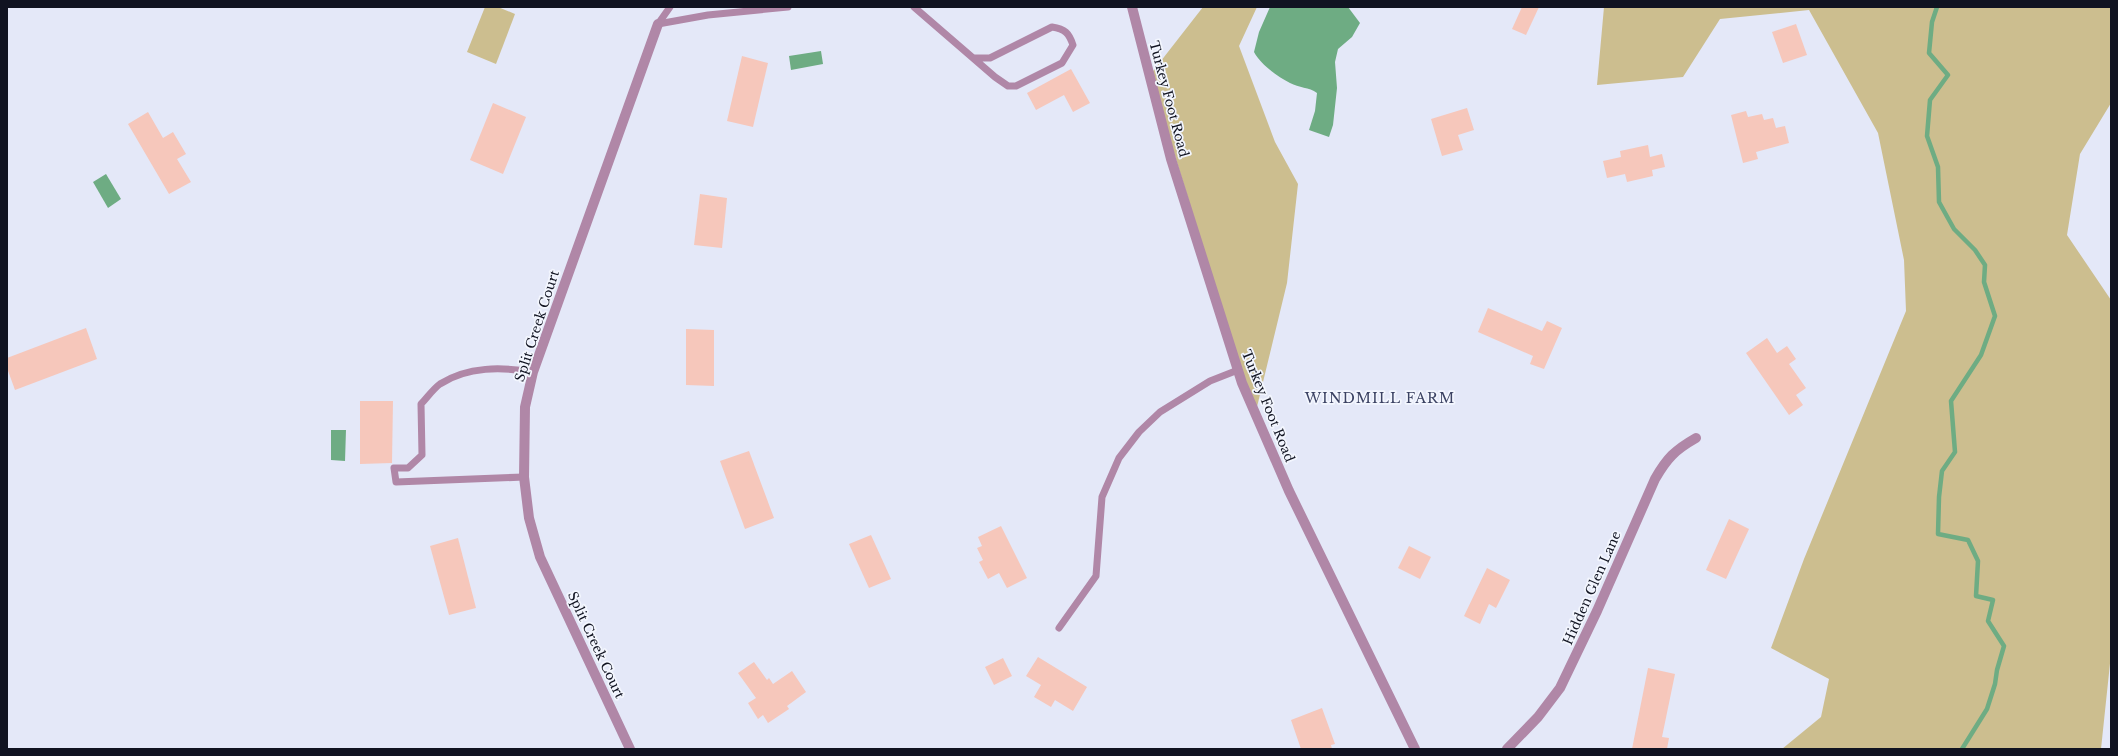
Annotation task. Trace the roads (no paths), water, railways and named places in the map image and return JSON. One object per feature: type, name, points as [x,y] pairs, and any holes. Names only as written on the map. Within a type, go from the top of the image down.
[{"type":"street","name":"Turkey Foot Road","points":[[1132,7],[1171,159],[1238,370],[1255,415],[1289,491],[1416,749]]},
{"type":"street","name":"Split Creek Court","points":[[630,749],[540,557],[528,518],[524,477],[525,407],[533,372],[658,24]]},
{"type":"street","name":"Hidden Glen Lane","points":[[1508,749],[1538,717],[1560,688],[1598,611],[1655,479],[1667,458],[1680,447],[1696,438]]},
{"type":"lane","points":[[658,24],[670,7]]},
{"type":"lane","points":[[658,24],[708,16],[788,7]]},
{"type":"lane","points":[[914,7],[975,58],[995,77],[1008,86],[1016,86],[1062,63],[1073,45],[1069,34],[1062,29],[1052,27],[990,58],[975,58]]},
{"type":"lane","points":[[524,477],[396,482],[394,468],[408,468],[422,455],[421,404],[440,385],[457,376],[486,369],[511,369],[533,372]]},
{"type":"lane","points":[[1059,628],[1096,576],[1102,497],[1119,458],[1139,432],[1160,412],[1210,381],[1238,370]]},
{"type":"waterway","points":[[1937,7],[1932,22],[1929,53],[1948,75],[1930,100],[1927,136],[1938,167],[1939,202],[1954,229],[1975,250],[1985,265],[1984,282],[1995,316],[1981,355],[1951,401],[1955,452],[1942,471],[1939,497],[1938,534],[1968,540],[1978,561],[1976,596],[1993,600],[1988,621],[2004,646],[1997,670],[1995,684],[1987,709],[1962,749]]},
{"type":"district","name":"WINDMILL FARM","points":[[1380,398]]}]
